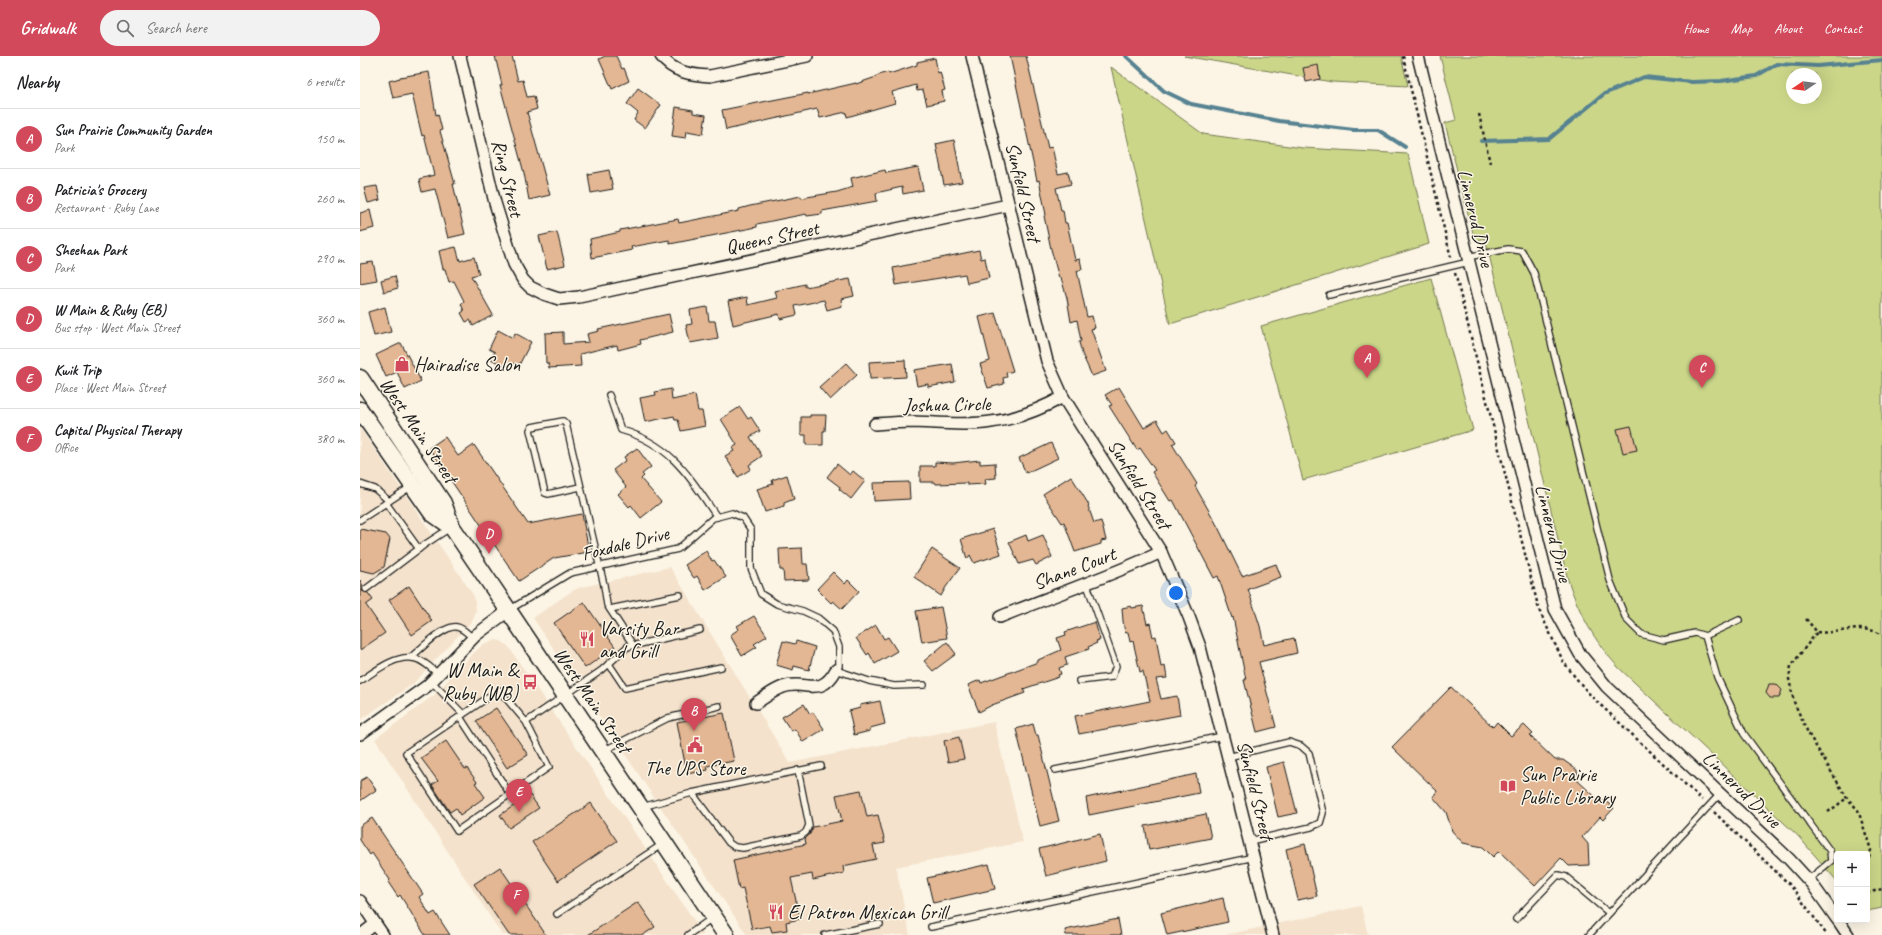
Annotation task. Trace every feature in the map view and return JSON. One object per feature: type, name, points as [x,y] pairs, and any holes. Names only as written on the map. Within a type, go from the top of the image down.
[{"type":"main road","name":"West Main Street","points":[[360,378],[443,503],[452,527],[726,935]]},
{"type":"main road","name":"West Main Street","points":[[360,410],[432,513],[452,527]]},
{"type":"street","name":"Ring Street","points":[[460,56],[495,203],[507,246],[514,264],[523,280],[530,287],[544,294]]},
{"type":"street","points":[[661,56],[665,63],[678,71],[695,76],[710,76],[807,56]]},
{"type":"street","name":"Sunfield Street","points":[[972,56],[1047,361],[1063,397],[1161,552],[1189,617],[1200,647],[1273,935]]},
{"type":"street","name":"Linnerud Drive","points":[[1418,56],[1555,609],[1580,654],[1607,687],[1721,793],[1789,859],[1808,880],[1834,914]]},
{"type":"street","name":"Queens Street","points":[[544,294],[559,299],[579,297],[1008,205]]},
{"type":"street","name":"Joshua Circle","points":[[875,424],[912,422],[970,424],[992,422],[1007,419],[1044,407],[1063,397]]},
{"type":"street","name":"Shane Court","points":[[1000,617],[1086,582],[1133,565],[1161,552]]},
{"type":"street","points":[[361,730],[435,677],[473,638],[508,611]]},
{"type":"street","points":[[756,703],[783,687],[795,684],[815,688],[831,679],[836,670]]},
{"type":"street","points":[[360,901],[383,935]]},
{"type":"street","name":"Linnerud Drive","points":[[1840,923],[1848,935]]},
{"type":"street","points":[[361,935],[375,924]]},
{"type":"lane","points":[[1329,294],[1453,266],[1468,260],[1508,249],[1522,251],[1534,273],[1610,580],[1626,620],[1641,634],[1664,640],[1695,633],[1705,636],[1739,620]]},
{"type":"lane","points":[[609,395],[621,430],[637,434],[654,443],[686,471],[717,516],[732,514],[743,518],[751,530],[751,568],[761,594],[777,604],[803,610],[818,618],[833,632],[839,647],[839,666],[836,670],[869,681],[894,686],[924,685]]},
{"type":"lane","points":[[580,487],[548,494],[545,493],[530,430],[532,427],[557,421],[563,421],[566,424],[604,586],[607,605],[633,645]]},
{"type":"lane","points":[[360,484],[375,489],[387,502],[419,549]]},
{"type":"lane","points":[[360,520],[412,485]]},
{"type":"lane","name":"Foxdale Drive","points":[[508,611],[542,588],[570,573],[678,549],[717,516]]},
{"type":"lane","points":[[366,589],[419,549],[452,527]]},
{"type":"lane","points":[[1079,681],[1112,677],[1116,666],[1086,582]]},
{"type":"lane","points":[[610,609],[680,595]]},
{"type":"lane","points":[[411,658],[441,633],[451,627],[459,627],[473,638]]},
{"type":"lane","points":[[526,722],[609,664],[627,647],[700,630]]},
{"type":"lane","points":[[1705,636],[1718,677],[1744,734],[1830,851],[1831,861],[1808,880]]},
{"type":"lane","points":[[360,681],[389,662],[411,658],[421,661],[435,677],[462,716],[510,794]]},
{"type":"lane","points":[[609,664],[625,688],[721,667]]},
{"type":"lane","points":[[499,690],[526,722],[549,767],[457,831],[406,753],[462,716],[499,690]]},
{"type":"lane","points":[[602,752],[668,718],[719,706]]},
{"type":"lane","points":[[1055,770],[1223,736]]},
{"type":"lane","points":[[1228,757],[1289,742],[1301,746],[1309,753],[1323,813],[1320,823],[1311,827],[1250,841]]},
{"type":"lane","points":[[641,808],[692,793],[821,766]]},
{"type":"lane","points":[[692,793],[729,844],[735,847],[743,848],[794,838],[801,836],[806,832],[809,825],[798,770]]},
{"type":"lane","points":[[1589,935],[1721,793]]},
{"type":"lane","points":[[557,914],[664,842]]},
{"type":"lane","points":[[931,927],[1254,857]]},
{"type":"lane","points":[[1516,919],[1558,876],[1566,877],[1609,913]]},
{"type":"lane","points":[[688,935],[714,917]]},
{"type":"lane","points":[[825,935],[880,924]]},
{"type":"path","points":[[1403,56],[1453,266],[1539,610],[1543,620],[1563,661],[1582,685],[1791,886],[1827,935]]},
{"type":"path","points":[[1479,114],[1490,163]]},
{"type":"path","points":[[1806,619],[1817,632],[1827,634],[1858,628],[1875,631],[1882,635]]},
{"type":"path","points":[[1817,632],[1791,666],[1789,679],[1794,702],[1808,732],[1847,798],[1858,810],[1871,850],[1870,854]]},
{"type":"path","points":[[1828,812],[1847,798]]},
{"type":"path","points":[[1870,892],[1882,889]]},
{"type":"shaded area","points":[[360,428],[474,596],[476,610],[473,620],[413,684],[360,720]]},
{"type":"shaded area","points":[[670,567],[790,763],[994,722],[1023,842],[896,867],[910,935],[747,935],[533,618],[578,588]]},
{"type":"shaded area","points":[[496,640],[501,641],[508,646],[704,935],[502,935],[375,739],[437,693],[453,674],[483,644]]},
{"type":"shaded area","points":[[1361,906],[1368,935],[1225,935]]},
{"type":"green space","points":[[1184,56],[1401,56],[1408,86],[1332,82]]},
{"type":"green space","points":[[1440,56],[1882,56],[1882,908],[1870,910],[1870,851],[1834,851],[1834,878],[1798,836],[1618,667],[1609,657],[1588,626],[1577,604],[1568,580],[1485,238],[1475,241],[1445,123],[1456,120]]},
{"type":"green space","points":[[1111,67],[1203,134],[1303,148],[1408,154],[1429,244],[1170,324]]},
{"type":"green space","points":[[1431,278],[1473,430],[1303,480],[1261,326]]},
{"type":"building","points":[[495,56],[512,56],[518,81],[523,80],[527,97],[534,96],[537,109],[527,112],[550,195],[529,200],[524,173],[500,85],[502,85]]},
{"type":"building","points":[[605,56],[616,56],[622,69],[624,68],[629,81],[612,89],[599,59]]},
{"type":"building","points":[[1010,56],[1026,56],[1048,148],[1052,147],[1058,174],[1068,172],[1071,184],[1056,188],[1061,210],[1063,210],[1065,223],[1067,223],[1075,260],[1080,259],[1082,269],[1077,271],[1087,317],[1092,316],[1095,328],[1091,329],[1106,371],[1092,376],[1082,354],[1079,342],[1081,341],[1077,320],[1071,322],[1067,298],[1061,278],[1059,278],[1051,249],[1044,216],[1046,215],[1039,180],[1037,181]]},
{"type":"building","points":[[935,58],[938,73],[940,72],[945,90],[942,91],[944,101],[927,105],[923,90],[917,91],[916,85],[892,92],[895,103],[847,117],[846,112],[820,118],[817,109],[726,130],[722,110],[856,84],[888,72],[889,74],[917,65],[917,62]]},
{"type":"building","points":[[1318,65],[1320,79],[1306,82],[1303,68]]},
{"type":"building","points":[[429,72],[436,115],[438,114],[442,130],[440,131],[455,184],[453,184],[465,234],[448,238],[435,189],[422,192],[419,179],[434,175],[424,135],[422,136],[412,94],[393,98],[389,81],[400,77]]},
{"type":"building","points":[[638,88],[661,105],[645,128],[634,120],[638,113],[627,104]]},
{"type":"building","points":[[676,107],[693,110],[693,113],[706,115],[703,134],[687,131],[686,138],[672,136]]},
{"type":"building","points":[[954,140],[962,182],[944,185],[936,144]]},
{"type":"building","points":[[918,167],[923,190],[903,194],[902,187],[876,193],[877,201],[822,211],[822,214],[807,216],[806,214],[757,224],[757,227],[670,244],[669,240],[631,247],[632,250],[592,258],[590,239],[620,232],[620,230],[678,219],[679,223],[739,211],[739,209],[750,206],[801,196],[801,198],[837,192],[853,187],[851,178],[885,170],[886,173]]},
{"type":"building","points":[[609,170],[613,189],[591,193],[588,174]]},
{"type":"building","points":[[377,186],[380,200],[368,203],[364,188]]},
{"type":"building","points":[[370,210],[374,228],[360,232],[360,213]]},
{"type":"building","points":[[557,232],[565,265],[547,269],[539,236]]},
{"type":"building","points":[[456,247],[460,261],[474,257],[479,274],[471,276],[493,315],[473,326],[470,320],[466,322],[461,313],[464,311],[461,304],[464,301],[454,281],[449,282],[445,269],[443,269],[439,251]]},
{"type":"building","points":[[979,250],[981,259],[985,258],[989,278],[967,283],[965,274],[896,285],[893,268]]},
{"type":"building","points":[[373,262],[377,280],[360,283],[360,264]]},
{"type":"building","points":[[395,276],[398,288],[384,292],[381,280]]},
{"type":"building","points":[[850,279],[854,296],[841,299],[842,306],[827,310],[824,300],[795,306],[797,315],[780,319],[779,314],[733,325],[728,301],[747,297],[748,305],[777,298],[775,291],[805,284],[805,287]]},
{"type":"building","points":[[385,307],[391,332],[374,336],[368,312]]},
{"type":"building","points":[[707,307],[709,321],[715,321],[718,338],[690,343],[686,325],[692,324],[690,310]]},
{"type":"building","points":[[995,313],[1013,371],[1006,373],[1007,377],[1003,378],[1004,384],[988,388],[980,364],[990,361],[979,317]]},
{"type":"building","points":[[669,314],[673,332],[640,340],[641,344],[618,350],[617,345],[580,354],[581,366],[549,368],[548,363],[546,363],[545,333],[563,332],[563,344],[589,342],[587,334],[599,331],[598,329]]},
{"type":"building","points":[[498,330],[513,338],[515,333],[531,342],[519,365],[514,363],[511,370],[491,359],[495,352],[489,349]]},
{"type":"building","points":[[401,343],[421,381],[405,389],[397,372],[386,377],[376,355]]},
{"type":"building","points":[[905,360],[906,377],[870,379],[869,362]]},
{"type":"building","points":[[846,363],[857,375],[830,400],[819,387]]},
{"type":"building","points":[[952,364],[955,382],[928,387],[928,384],[917,386],[914,370]]},
{"type":"building","points":[[1119,387],[1144,428],[1157,420],[1164,432],[1168,429],[1176,442],[1172,444],[1197,484],[1195,486],[1218,527],[1242,576],[1276,564],[1281,577],[1248,589],[1260,626],[1264,645],[1294,638],[1297,653],[1259,662],[1276,727],[1257,732],[1244,680],[1246,680],[1233,617],[1232,618],[1218,576],[1214,578],[1173,500],[1170,501],[1152,472],[1155,470],[1140,448],[1137,450],[1109,406],[1112,405],[1105,395]]},
{"type":"building","points":[[671,389],[672,400],[695,395],[698,411],[702,411],[705,426],[681,431],[678,420],[675,420],[674,416],[645,422],[640,398],[656,395],[655,392]]},
{"type":"building","points":[[740,407],[748,419],[751,417],[760,431],[750,437],[762,456],[749,465],[751,469],[738,477],[725,456],[734,451],[732,448],[737,445],[721,419]]},
{"type":"building","points":[[810,415],[826,415],[825,431],[823,431],[823,445],[806,445],[806,435],[801,435],[801,417],[810,417]]},
{"type":"building","points":[[1631,426],[1637,450],[1623,453],[1617,429]]},
{"type":"building","points":[[445,437],[458,456],[474,445],[528,524],[582,514],[589,552],[554,558],[519,581],[429,448]]},
{"type":"building","points":[[1051,443],[1058,458],[1026,473],[1019,458]]},
{"type":"building","points":[[637,448],[651,467],[642,474],[644,476],[641,479],[661,502],[641,518],[631,505],[629,507],[618,494],[626,487],[613,470],[626,460],[624,457]]},
{"type":"building","points":[[980,460],[980,464],[995,463],[996,478],[985,479],[986,484],[967,485],[967,483],[936,484],[935,482],[920,482],[920,466],[935,466],[935,462],[953,463]]},
{"type":"building","points":[[837,464],[850,475],[853,471],[865,481],[851,499],[839,489],[840,487],[827,477]]},
{"type":"building","points":[[787,475],[794,499],[784,503],[784,506],[765,512],[757,489],[773,484],[772,480]]},
{"type":"building","points":[[1071,476],[1089,505],[1088,506],[1094,523],[1101,521],[1106,540],[1101,541],[1101,544],[1075,552],[1064,522],[1062,523],[1043,494]]},
{"type":"building","points":[[909,482],[910,499],[874,501],[873,483]]},
{"type":"building","points":[[360,529],[386,534],[390,539],[384,567],[374,573],[360,570]]},
{"type":"building","points":[[993,529],[1001,554],[974,563],[970,555],[967,559],[961,539]]},
{"type":"building","points":[[1026,535],[1028,541],[1043,535],[1052,557],[1036,565],[1033,560],[1019,564],[1009,542]]},
{"type":"building","points":[[802,548],[803,564],[807,564],[809,580],[784,581],[783,570],[780,570],[779,549]]},
{"type":"building","points":[[932,549],[960,568],[941,596],[914,577]]},
{"type":"building","points":[[706,551],[712,561],[714,560],[726,577],[705,590],[697,576],[694,578],[685,565]]},
{"type":"building","points":[[833,572],[845,584],[848,580],[859,591],[842,609],[833,601],[831,603],[817,589]]},
{"type":"building","points":[[360,580],[363,586],[362,591],[368,593],[373,600],[366,605],[385,633],[360,650]]},
{"type":"building","points":[[409,586],[432,621],[412,635],[389,600]]},
{"type":"building","points":[[584,602],[615,647],[585,668],[554,623]]},
{"type":"building","points":[[1131,606],[1132,608],[1143,606],[1147,624],[1150,623],[1153,637],[1156,636],[1161,667],[1165,666],[1167,678],[1156,679],[1161,699],[1177,696],[1180,715],[1079,734],[1075,716],[1150,701],[1143,671],[1140,672],[1133,641],[1130,642],[1128,632],[1125,633],[1122,608]]},
{"type":"building","points":[[941,607],[947,638],[922,642],[916,611]]},
{"type":"building","points":[[754,616],[767,636],[754,644],[757,647],[742,656],[730,635],[739,629],[737,626]]},
{"type":"building","points":[[1095,622],[1100,640],[1088,647],[1089,649],[1065,657],[1067,665],[1059,668],[1061,674],[1058,675],[1059,677],[1023,689],[1025,693],[992,705],[979,712],[968,685],[980,680],[981,683],[1038,662],[1038,660],[1061,650],[1057,638],[1066,635],[1065,632]]},
{"type":"building","points":[[876,625],[884,639],[888,637],[897,651],[875,664],[869,653],[867,655],[856,638]]},
{"type":"building","points":[[783,641],[795,644],[796,641],[815,647],[809,670],[794,666],[793,670],[776,665]]},
{"type":"building","points":[[947,642],[956,654],[933,671],[924,661]]},
{"type":"building","points":[[1769,684],[1776,684],[1782,690],[1779,698],[1770,698],[1766,693]]},
{"type":"building","name":"Sun Prairie Public Library","points":[[1451,687],[1493,727],[1497,722],[1511,736],[1524,725],[1533,734],[1530,736],[1555,760],[1563,760],[1577,770],[1578,781],[1601,802],[1604,800],[1614,808],[1603,820],[1600,817],[1582,837],[1588,844],[1589,865],[1569,866],[1561,858],[1535,886],[1499,851],[1493,857],[1483,847],[1463,843],[1452,831],[1446,812],[1433,797],[1437,791],[1392,747]]},
{"type":"building","points":[[880,701],[885,724],[870,728],[870,731],[854,735],[849,711],[860,708],[860,705]]},
{"type":"building","points":[[804,704],[810,714],[813,712],[824,729],[803,742],[795,729],[791,731],[782,717]]},
{"type":"building","points":[[496,708],[528,755],[507,768],[476,721]]},
{"type":"building","points":[[724,713],[734,761],[707,766],[708,770],[687,774],[677,722]]},
{"type":"building","points":[[1033,724],[1036,735],[1038,735],[1059,821],[1040,826],[1016,729]]},
{"type":"building","points":[[959,737],[964,759],[948,762],[944,741]]},
{"type":"building","points":[[446,741],[465,769],[467,768],[477,782],[475,783],[485,797],[460,815],[456,808],[450,812],[432,785],[438,781],[421,758]]},
{"type":"building","points":[[1284,762],[1297,813],[1278,817],[1266,767]]},
{"type":"building","points":[[1196,774],[1199,793],[1089,815],[1086,798]]},
{"type":"building","points":[[367,777],[376,790],[360,801],[360,781]]},
{"type":"building","points":[[861,790],[867,817],[878,815],[885,843],[873,845],[876,859],[843,866],[844,873],[813,880],[812,874],[791,878],[800,919],[786,922],[787,930],[772,932],[770,926],[752,929],[743,888],[739,889],[733,860],[806,844],[805,839],[810,834],[813,827],[842,821],[836,795]]},
{"type":"building","points":[[530,795],[539,808],[509,828],[500,815]]},
{"type":"building","points":[[591,803],[617,841],[558,881],[532,842]]},
{"type":"building","points":[[1206,814],[1211,838],[1149,850],[1145,826]]},
{"type":"building","points":[[372,818],[423,894],[419,897],[430,915],[435,912],[450,935],[425,935],[400,895],[398,897],[388,882],[390,880],[372,853],[370,855],[360,840],[360,826]]},
{"type":"building","points":[[1100,834],[1106,861],[1046,876],[1039,849]]},
{"type":"building","points":[[1305,844],[1317,896],[1298,900],[1286,849]]},
{"type":"building","points":[[989,864],[995,889],[933,903],[927,878]]},
{"type":"building","points":[[500,867],[546,935],[509,935],[474,884]]},
{"type":"building","points":[[1223,898],[1228,922],[1167,935],[1161,913]]},
{"type":"building","points":[[638,902],[655,927],[643,935],[588,935]]},
{"type":"building","points":[[1118,919],[1121,935],[1066,935],[1065,930]]},
{"type":"waterway","points":[[1126,56],[1164,91],[1191,104],[1279,121],[1354,130],[1378,130],[1405,147]]},
{"type":"waterway","points":[[1481,141],[1549,139],[1604,94],[1644,77],[1692,82],[1721,81],[1756,76],[1777,64],[1818,66],[1882,60]]},
{"type":"place","name":"Hairadise Salon","points":[[402,364]]},
{"type":"place","name":"Sun Prairie Community Garden","points":[[1367,378]]},
{"type":"place","name":"Sheehan Park","points":[[1702,388]]},
{"type":"place","name":"W Main & Ruby (EB)","points":[[489,554]]},
{"type":"place","name":"Varsity Bar and Grill","points":[[587,639]]},
{"type":"place","name":"W Main & Ruby (WB)","points":[[530,682]]},
{"type":"place","name":"Patricia's Grocery","points":[[694,731]]},
{"type":"place","name":"The UPS Store","points":[[695,745]]},
{"type":"place","name":"Sun Prairie Public Library","points":[[1508,786]]},
{"type":"place","name":"Kwik Trip","points":[[519,812]]},
{"type":"place","name":"El Patron Mexican Grill","points":[[776,912]]},
{"type":"place","name":"Capital Physical Therapy","points":[[516,915]]}]
